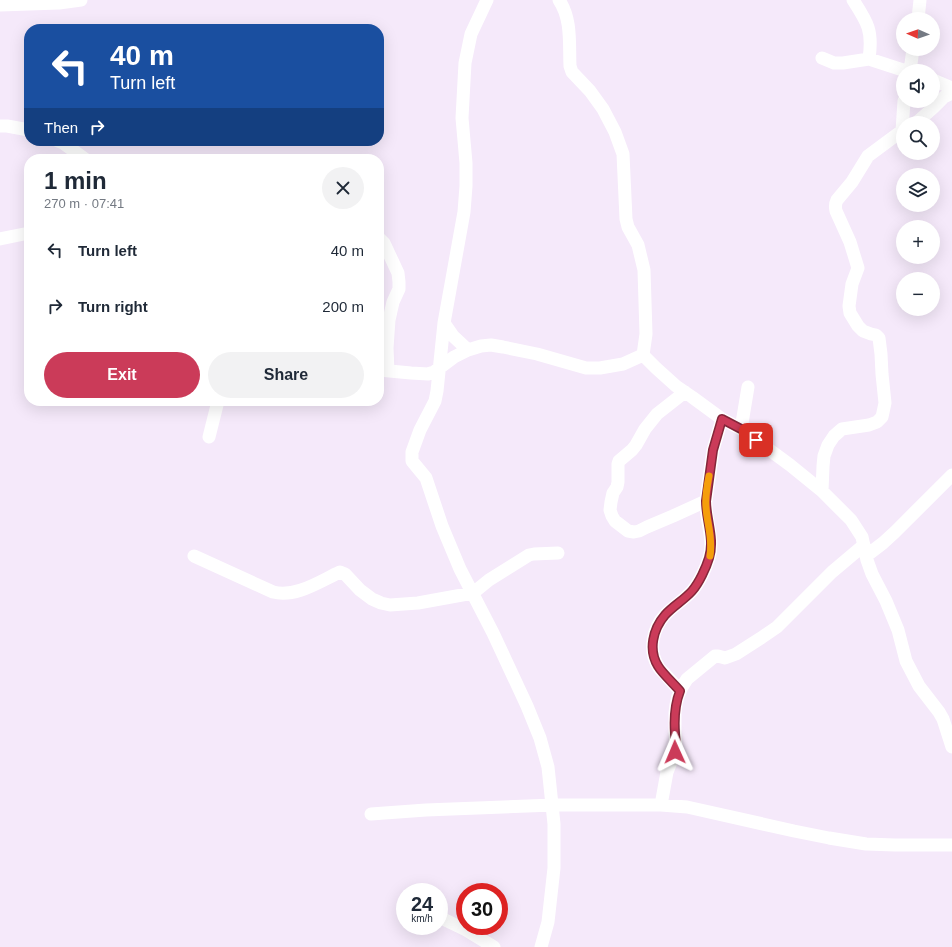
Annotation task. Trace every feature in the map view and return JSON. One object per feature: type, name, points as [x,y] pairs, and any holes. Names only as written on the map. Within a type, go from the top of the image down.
[{"type":"street","points":[[0,5],[31,2],[59,3],[81,0]]},
{"type":"street","points":[[487,0],[471,34],[464,63],[462,118],[466,163],[464,212],[444,323],[437,391],[412,452],[412,461],[426,478],[442,526],[460,569],[521,692],[540,738],[548,767],[553,805],[554,868],[548,922],[541,947]]},
{"type":"street","points":[[559,0],[568,20],[570,66],[572,72],[603,109],[615,132],[623,154],[626,219],[628,227],[638,245],[644,270],[646,334],[643,355]]},
{"type":"street","points":[[853,0],[866,20],[869,28],[871,45],[869,59]]},
{"type":"street","points":[[919,12],[920,0]]},
{"type":"street","points":[[822,58],[834,63],[869,59],[896,68]]},
{"type":"street","points":[[940,83],[952,88]]},
{"type":"street","points":[[924,116],[944,97],[952,93]]},
{"type":"street","points":[[0,126],[24,129]]},
{"type":"street","points":[[822,491],[824,456],[828,445],[834,436],[842,429],[869,425],[877,422],[882,417],[885,403],[879,338],[876,335],[863,331],[850,313],[849,306],[852,284],[858,268],[850,242],[835,207],[836,203],[852,182],[868,156],[896,135]]},
{"type":"street","points":[[67,146],[77,154]]},
{"type":"street","points":[[0,238],[24,234]]},
{"type":"street","points":[[384,243],[398,273],[399,282],[399,289],[393,302],[389,320],[384,364]]},
{"type":"street","points":[[444,323],[453,336],[468,350]]},
{"type":"street","points":[[384,370],[428,374],[434,372],[454,357],[468,350],[491,345],[503,346],[538,354],[586,368],[600,368],[623,364],[643,355]]},
{"type":"street","points":[[643,355],[685,392],[722,419],[741,429],[822,491],[851,520],[862,537],[872,574],[886,601],[898,630],[906,661],[919,686],[943,719],[951,740]]},
{"type":"street","points":[[741,429],[748,386]]},
{"type":"street","points":[[685,392],[651,420],[636,445],[618,464],[618,482],[613,493],[610,510],[615,521],[628,531],[634,532],[706,501]]},
{"type":"street","points":[[209,437],[217,406]]},
{"type":"street","points":[[680,691],[658,666],[652,645],[654,634],[664,616],[694,589],[709,558],[711,540],[706,501],[713,450],[722,419]]},
{"type":"street","points":[[661,805],[667,772],[676,747],[676,705],[682,686],[687,679],[715,656],[725,658],[736,654],[777,627],[832,572],[865,551],[883,543],[952,475]]},
{"type":"street","points":[[194,556],[280,594],[297,592],[341,572],[372,599],[390,605],[473,593],[489,580],[529,555],[558,553]]},
{"type":"street","points":[[371,814],[426,810],[553,805],[661,805],[687,807],[794,831],[866,844],[952,845]]},
{"type":"street","points":[[448,921],[466,930],[494,947]]},
{"type":"slow traffic","points":[[709,476],[706,507],[711,540],[710,556]]},
{"type":"route","points":[[675,752],[676,705],[680,691],[658,666],[652,645],[654,634],[664,616],[694,589],[709,558],[711,540],[706,501],[713,450],[722,419],[741,429],[756,440]]}]
